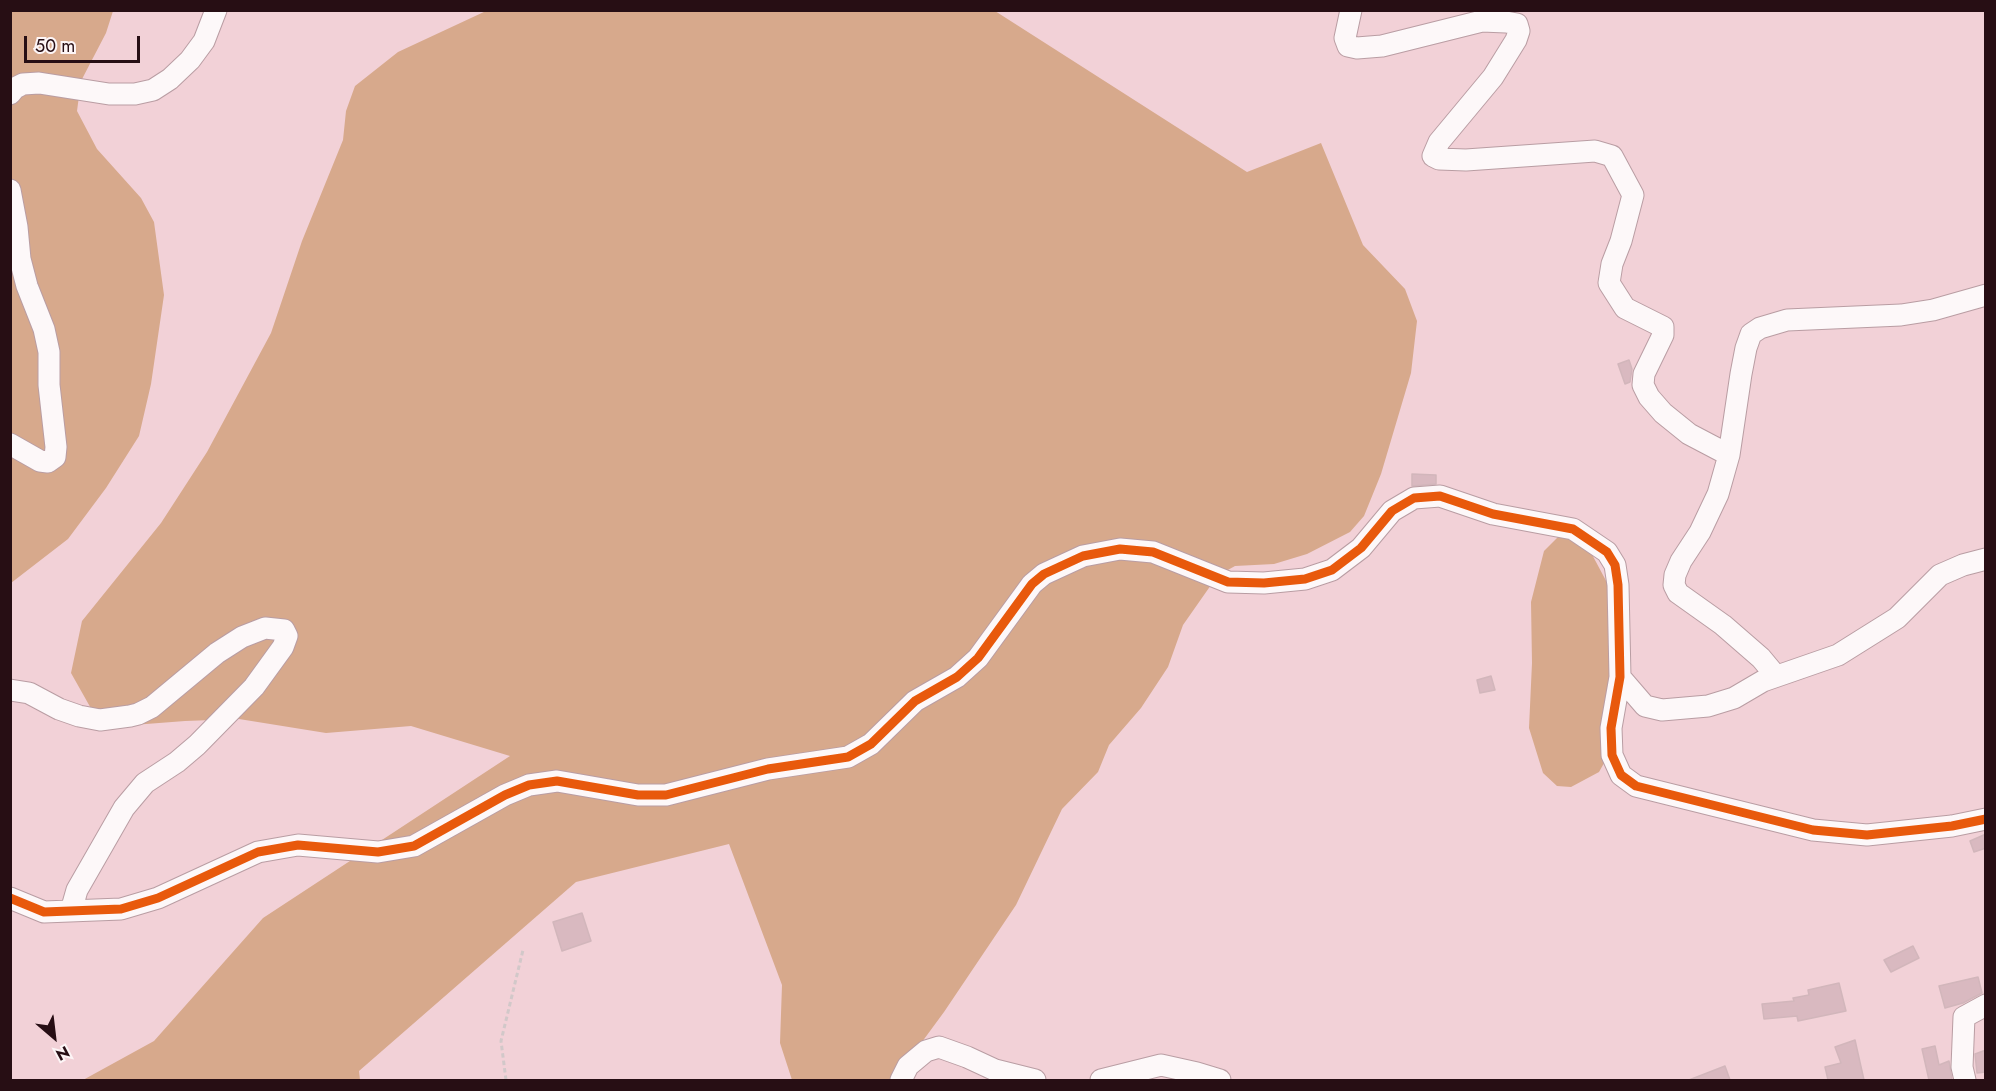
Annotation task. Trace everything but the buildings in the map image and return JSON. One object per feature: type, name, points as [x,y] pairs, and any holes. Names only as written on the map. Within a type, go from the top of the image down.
[{"type":"street","points":[[10,94],[23,84],[39,83],[109,94],[135,94],[153,90],[170,79],[190,60],[204,41],[216,10]]},
{"type":"street","points":[[1351,10],[1345,38],[1348,46],[1357,48],[1382,46],[1482,21],[1518,24],[1519,31],[1516,40],[1493,77],[1438,142],[1433,156],[1438,159],[1466,160],[1595,152],[1612,156],[1633,195],[1621,241],[1612,264],[1609,283],[1625,308],[1663,327],[1664,334],[1644,374],[1643,385],[1649,397],[1663,413],[1689,434],[1730,454]]},
{"type":"street","points":[[10,190],[27,286],[44,329],[49,352],[49,385],[56,447],[55,457],[48,462],[40,461],[10,444]]},
{"type":"street","points":[[1776,676],[1761,658],[1723,625],[1678,593],[1674,585],[1675,575],[1681,561],[1700,532],[1718,494],[1730,454],[1746,348],[1751,334],[1760,328],[1787,320],[1900,315],[1933,310],[1986,295]]},
{"type":"street","points":[[10,898],[44,912],[121,909],[149,901],[258,852],[298,845],[378,852],[414,846],[505,795],[529,785],[557,781],[638,795],[666,795],[768,769],[848,757],[871,744],[915,701],[957,677],[978,658],[1032,584],[1044,574],[1083,556],[1120,549],[1153,552],[1228,582],[1264,583],[1305,579],[1332,570],[1361,548],[1392,511],[1414,498],[1440,496],[1493,514],[1573,529],[1607,552],[1615,565],[1618,585],[1620,677],[1611,728],[1612,755],[1621,776],[1636,786],[1823,831],[1867,835],[1952,826],[1986,819]]},
{"type":"street","points":[[1620,677],[1645,706],[1662,710],[1708,706],[1734,698],[1763,681],[1838,655],[1897,618],[1940,575],[1963,565],[1986,559]]},
{"type":"street","points":[[10,690],[29,693],[59,709],[79,716],[100,720],[130,716],[152,707],[218,653],[242,637],[265,628],[284,630],[287,636],[283,647],[254,687],[197,745],[177,762],[145,783],[124,808],[77,890],[70,911]]},
{"type":"street","points":[[1965,1080],[1962,1066],[1964,1017],[1986,1005]]},
{"type":"street","points":[[900,1080],[908,1066],[926,1051],[939,1047],[995,1070],[1035,1080]]},
{"type":"street","points":[[1101,1080],[1157,1073],[1197,1072],[1220,1080]]},
{"type":"path","points":[[506,1080],[501,1041],[523,950]]},
{"type":"shaded area","points":[[11,11],[113,11],[106,33],[81,81],[77,111],[97,149],[141,198],[154,222],[164,295],[151,384],[139,436],[106,488],[68,539],[11,583]]},
{"type":"shaded area","points":[[486,11],[995,11],[1247,172],[1321,143],[1363,245],[1405,289],[1417,321],[1411,373],[1381,474],[1364,516],[1350,532],[1307,554],[1274,564],[1235,566],[1211,585],[1183,625],[1168,667],[1141,708],[1109,745],[1098,772],[1062,809],[1016,905],[944,1012],[894,1080],[792,1080],[780,1043],[782,985],[729,844],[576,882],[359,1071],[360,1080],[83,1080],[154,1041],[263,918],[510,756],[411,726],[326,733],[239,719],[133,725],[93,712],[71,673],[82,621],[161,523],[207,452],[271,333],[302,241],[343,140],[346,111],[355,86],[398,52]]},
{"type":"shaded area","points":[[1579,530],[1612,592],[1621,733],[1599,772],[1571,787],[1557,786],[1543,773],[1529,728],[1532,663],[1531,602],[1544,551],[1560,535]]},
{"type":"cycle path","points":[[10,898],[44,912],[121,909],[158,898],[258,852],[298,845],[378,852],[414,846],[505,795],[529,785],[557,781],[638,795],[666,795],[768,769],[848,757],[871,744],[915,701],[957,677],[978,658],[1032,584],[1044,574],[1083,556],[1120,549],[1153,552],[1228,582],[1264,583],[1305,579],[1332,570],[1361,548],[1392,511],[1414,498],[1440,496],[1493,514],[1573,529],[1607,552],[1615,565],[1618,585],[1620,677],[1611,728],[1612,755],[1621,775],[1636,786],[1813,830],[1867,835],[1952,826],[1986,819]]}]
